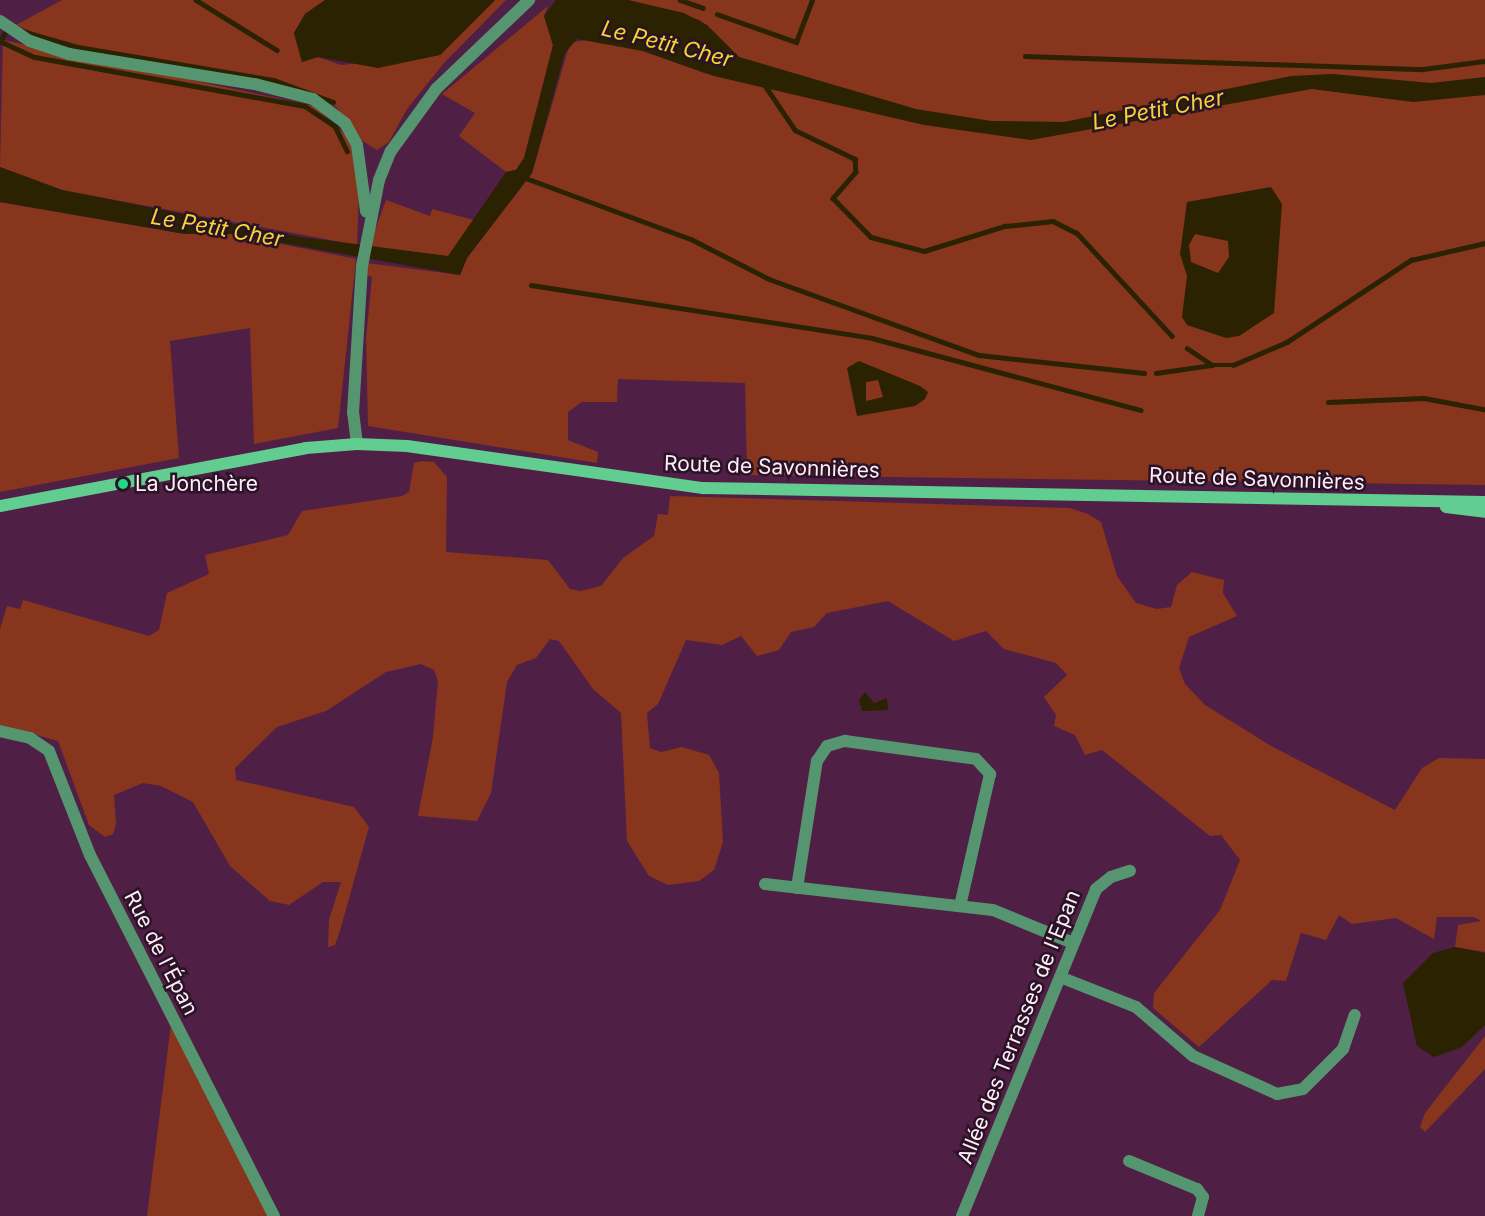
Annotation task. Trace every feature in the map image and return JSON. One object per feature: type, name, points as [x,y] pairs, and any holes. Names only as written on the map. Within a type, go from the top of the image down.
[{"type":"main road","name":"Route de Savonnières","points":[[0,506],[282,452],[357,444],[407,446],[704,488],[1485,502]]},
{"type":"main road","name":"Route de Savonnières","points":[[1406,502],[1485,513]]},
{"type":"street","points":[[357,444],[353,414],[364,239],[366,225],[384,170],[436,89],[529,0]]},
{"type":"street","points":[[0,21],[30,41],[69,54],[295,92],[345,123],[363,163],[366,225]]},
{"type":"street","points":[[363,163],[384,170]]},
{"type":"street","name":"Rue de l'Épan","points":[[0,731],[30,738],[49,751],[100,876],[274,1216]]},
{"type":"street","points":[[797,888],[817,761],[827,746],[845,741],[976,759],[985,766],[992,784],[960,906]]},
{"type":"street","name":"Allée des Terrasses de l'Epan","points":[[962,1216],[1073,942],[1101,883],[1130,871]]},
{"type":"street","points":[[765,884],[993,910],[1073,942]]},
{"type":"street","points":[[1060,977],[1136,1007],[1193,1056],[1277,1094],[1303,1089],[1343,1049],[1354,1015]]},
{"type":"street","points":[[1129,1161],[1197,1189],[1203,1197],[1198,1216]]},
{"type":"shaded area","points":[[62,0],[325,0],[305,14],[294,33],[302,62],[318,57],[341,65],[440,55],[495,0],[506,0],[444,63],[407,109],[389,142],[377,150],[361,140],[336,107],[300,89],[70,48],[16,25]]},
{"type":"shaded area","points":[[628,0],[1485,0],[1485,485],[747,475],[745,383],[618,379],[617,402],[582,402],[568,412],[568,440],[598,452],[597,463],[368,426],[366,338],[372,277],[366,275],[367,263],[460,275],[467,258],[532,173],[570,43],[590,39],[643,51],[707,74],[732,50],[700,20]]},
{"type":"shaded area","points":[[548,6],[544,16],[553,45],[546,75],[524,158],[516,170],[506,172],[459,136],[475,113],[442,94]]},
{"type":"shaded area","points":[[3,40],[314,106],[350,139],[359,190],[357,245],[62,190],[0,167]]},
{"type":"shaded area","points":[[386,200],[430,216],[432,209],[474,220],[448,257],[369,247]]},
{"type":"shaded area","points":[[0,202],[185,234],[231,234],[356,259],[338,428],[254,444],[250,328],[170,341],[179,458],[0,492]]},
{"type":"shaded area","points":[[434,462],[447,477],[446,552],[548,560],[570,589],[581,591],[601,586],[623,558],[654,536],[658,514],[668,515],[670,496],[1069,508],[1088,514],[1101,522],[1117,576],[1136,603],[1157,609],[1171,607],[1177,585],[1192,572],[1224,580],[1223,593],[1237,616],[1189,637],[1179,668],[1185,684],[1205,705],[1273,747],[1395,810],[1422,768],[1439,758],[1485,759],[1485,952],[1455,947],[1458,925],[1481,921],[1474,917],[1437,917],[1434,939],[1396,918],[1352,924],[1339,915],[1326,940],[1301,933],[1286,981],[1272,980],[1199,1047],[1153,1008],[1154,993],[1220,910],[1240,860],[1221,835],[1210,836],[1102,750],[1085,755],[1075,735],[1054,726],[1056,715],[1044,697],[1067,675],[1056,663],[1004,649],[986,631],[954,641],[888,601],[827,613],[814,627],[791,632],[779,650],[757,656],[741,636],[722,645],[686,640],[658,704],[647,713],[650,748],[661,752],[682,747],[709,755],[719,773],[723,842],[714,870],[699,881],[668,885],[649,876],[627,841],[621,713],[593,689],[559,641],[550,639],[536,658],[517,665],[507,682],[491,793],[477,821],[418,816],[433,737],[438,681],[434,670],[421,664],[386,672],[326,711],[277,727],[235,768],[236,780],[354,807],[369,827],[340,931],[335,945],[328,947],[329,920],[341,882],[323,882],[289,905],[270,901],[230,866],[193,802],[161,786],[143,783],[114,795],[116,824],[113,834],[105,837],[89,825],[58,741],[0,725],[0,629],[7,606],[20,609],[23,600],[149,636],[159,630],[167,593],[209,574],[205,555],[288,535],[302,511],[402,496],[409,492],[414,463]]},
{"type":"shaded area","points":[[172,1016],[277,1216],[147,1216]]},
{"type":"shaded area","points":[[1485,1036],[1485,1069],[1425,1132],[1420,1127],[1425,1113]]},
{"type":"water","points":[[325,0],[495,0],[440,55],[378,68],[318,57],[302,62],[294,33],[305,14]]},
{"type":"water","name":"Le Petit Cher","points":[[556,0],[628,0],[684,13],[707,25],[739,57],[916,109],[991,121],[1064,122],[1291,76],[1332,74],[1431,83],[1485,77],[1485,95],[1413,102],[1312,89],[1031,140],[924,125],[714,76],[643,51],[577,39],[565,53],[532,173],[467,258],[460,275],[231,234],[185,234],[0,202],[0,167],[62,190],[301,237],[448,256],[506,172],[516,170],[524,158],[553,45],[544,16]]},
{"type":"water","points":[[1271,187],[1282,204],[1274,313],[1239,336],[1226,338],[1187,325],[1182,317],[1187,276],[1180,254],[1187,202]],"holes":[[[1195,234],[1228,241],[1229,257],[1218,273],[1191,262],[1189,245]]]},
{"type":"water","points":[[859,361],[920,386],[928,392],[925,399],[915,406],[857,416],[847,368]],"holes":[[[878,380],[883,397],[866,401],[866,382]]]},
{"type":"water","points":[[865,692],[874,703],[887,698],[888,710],[862,711],[859,700]]},
{"type":"water","points":[[1455,947],[1485,953],[1485,1025],[1462,1047],[1434,1057],[1417,1046],[1403,983],[1433,953]]},
{"type":"waterway","points":[[196,0],[277,50]]},
{"type":"waterway","points":[[680,0],[703,8]]},
{"type":"waterway","points":[[717,14],[796,42],[812,0]]},
{"type":"waterway","points":[[25,32],[78,47],[274,80],[333,102]]},
{"type":"waterway","points":[[0,41],[5,33]]},
{"type":"waterway","points":[[0,41],[35,57],[305,106],[335,126],[347,151]]},
{"type":"waterway","points":[[1025,56],[1423,69],[1485,61]]},
{"type":"waterway","points":[[762,81],[795,130],[855,159],[856,172],[833,198],[871,237],[924,251],[1005,226],[1053,221],[1077,233],[1172,336]]},
{"type":"waterway","points":[[523,177],[691,239],[769,279],[979,355],[1144,373]]},
{"type":"waterway","points":[[1187,348],[1212,365],[1233,365],[1287,342],[1411,260],[1485,243]]},
{"type":"waterway","points":[[531,285],[872,338],[1140,410]]},
{"type":"waterway","points":[[1156,373],[1212,365]]},
{"type":"waterway","points":[[1328,402],[1424,398],[1483,409]]},
{"type":"place","name":"La Jonchère","points":[[123,484]]}]
